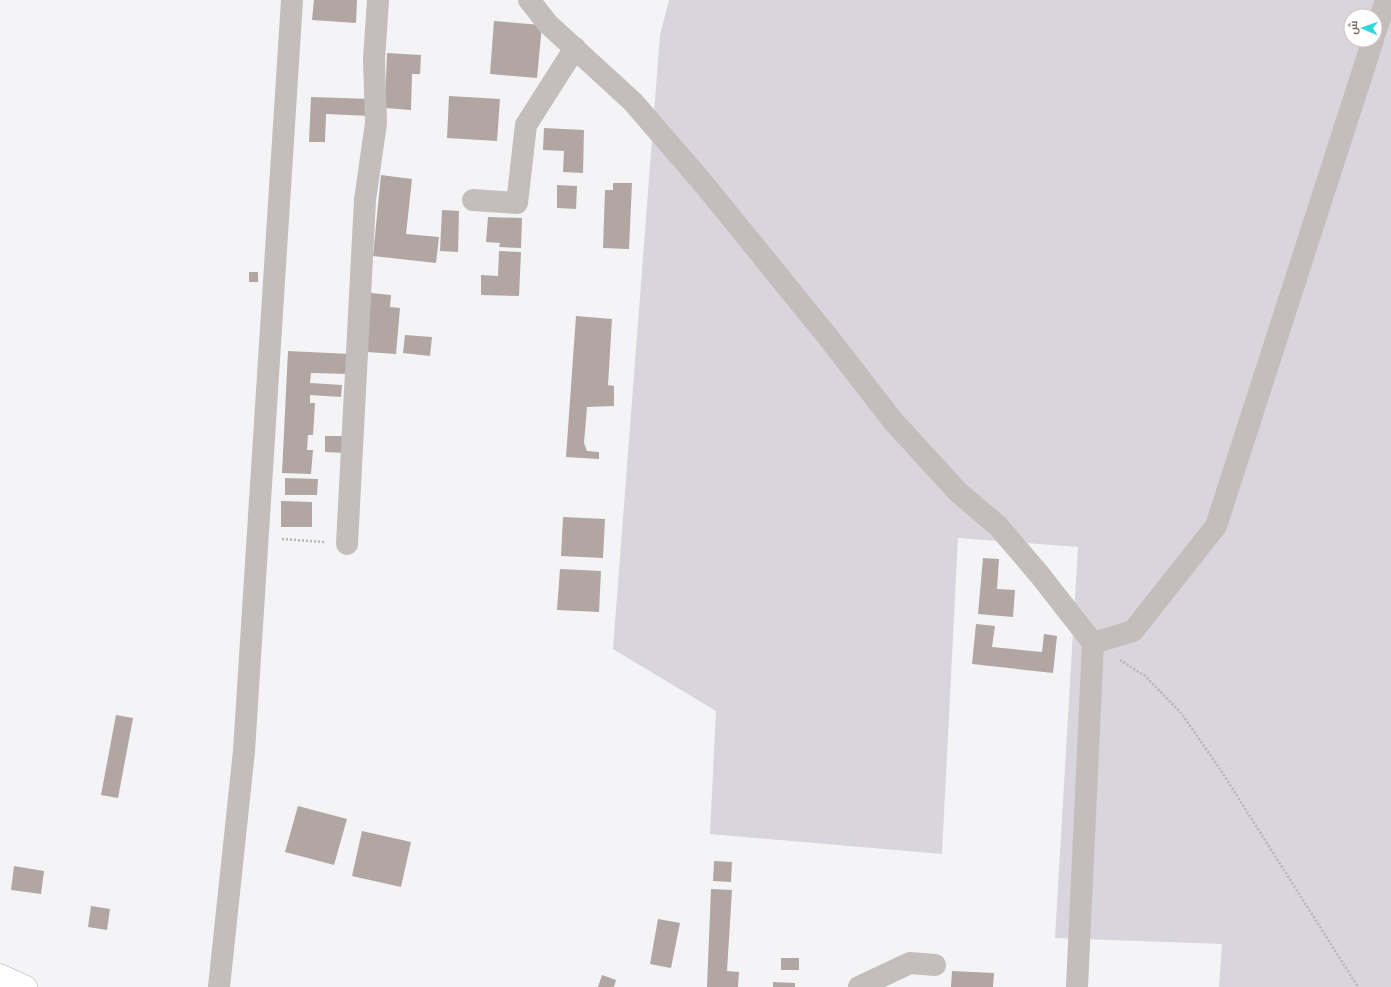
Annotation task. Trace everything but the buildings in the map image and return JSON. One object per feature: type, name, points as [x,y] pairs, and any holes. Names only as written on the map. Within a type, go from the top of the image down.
[{"type":"main road","points":[[0,975],[26,987]]},
{"type":"street","points":[[219,987],[244,751],[292,0]]},
{"type":"street","points":[[347,544],[365,200],[376,123],[374,59],[378,0]]},
{"type":"street","points":[[529,0],[548,24],[638,107],[703,182],[818,325],[892,421],[958,492],[998,526],[1039,574],[1093,643],[1077,987]]},
{"type":"street","points":[[474,200],[517,203],[526,125],[575,48]]},
{"type":"street","points":[[1093,643],[1133,632],[1216,526],[1370,48]]},
{"type":"street","points":[[859,987],[910,963],[935,965]]},
{"type":"path","points":[[257,536],[347,544]]},
{"type":"path","points":[[1093,643],[1145,676],[1181,713],[1220,769],[1358,987]]},
{"type":"shaded area","points":[[669,0],[1391,0],[1391,987],[1219,987],[1222,944],[1055,938],[1078,547],[958,538],[942,854],[710,834],[716,711],[613,649],[660,35]]}]
